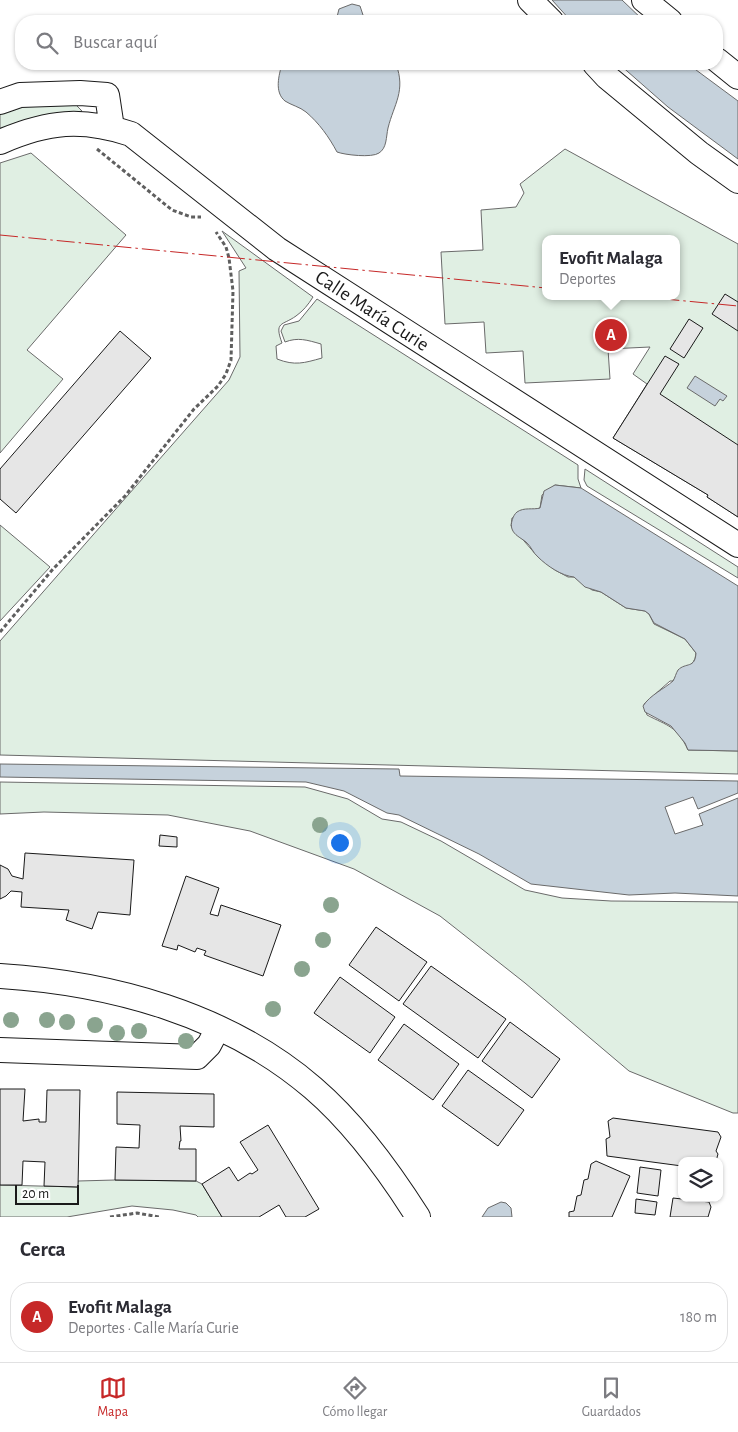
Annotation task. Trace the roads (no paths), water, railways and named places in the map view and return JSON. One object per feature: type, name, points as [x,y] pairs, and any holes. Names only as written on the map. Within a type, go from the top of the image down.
[{"type":"street","points":[[530,0],[545,15]]},
{"type":"street","points":[[644,0],[663,15]]},
{"type":"street","points":[[723,65],[738,77]]},
{"type":"street","points":[[601,70],[699,153],[738,181]]},
{"type":"street","points":[[0,102],[20,95],[80,93],[107,96],[112,128]]},
{"type":"street","name":"Calle María Curie","points":[[0,142],[18,134],[52,125],[84,123],[132,134],[277,249],[738,545]]},
{"type":"street","points":[[0,976],[57,981],[128,995],[218,1028],[268,1055],[313,1088],[364,1139],[418,1217]]},
{"type":"street","points":[[0,1050],[197,1057],[209,1045],[218,1028]]},
{"type":"place","name":"Evofit Malaga","points":[[611,335]]}]
